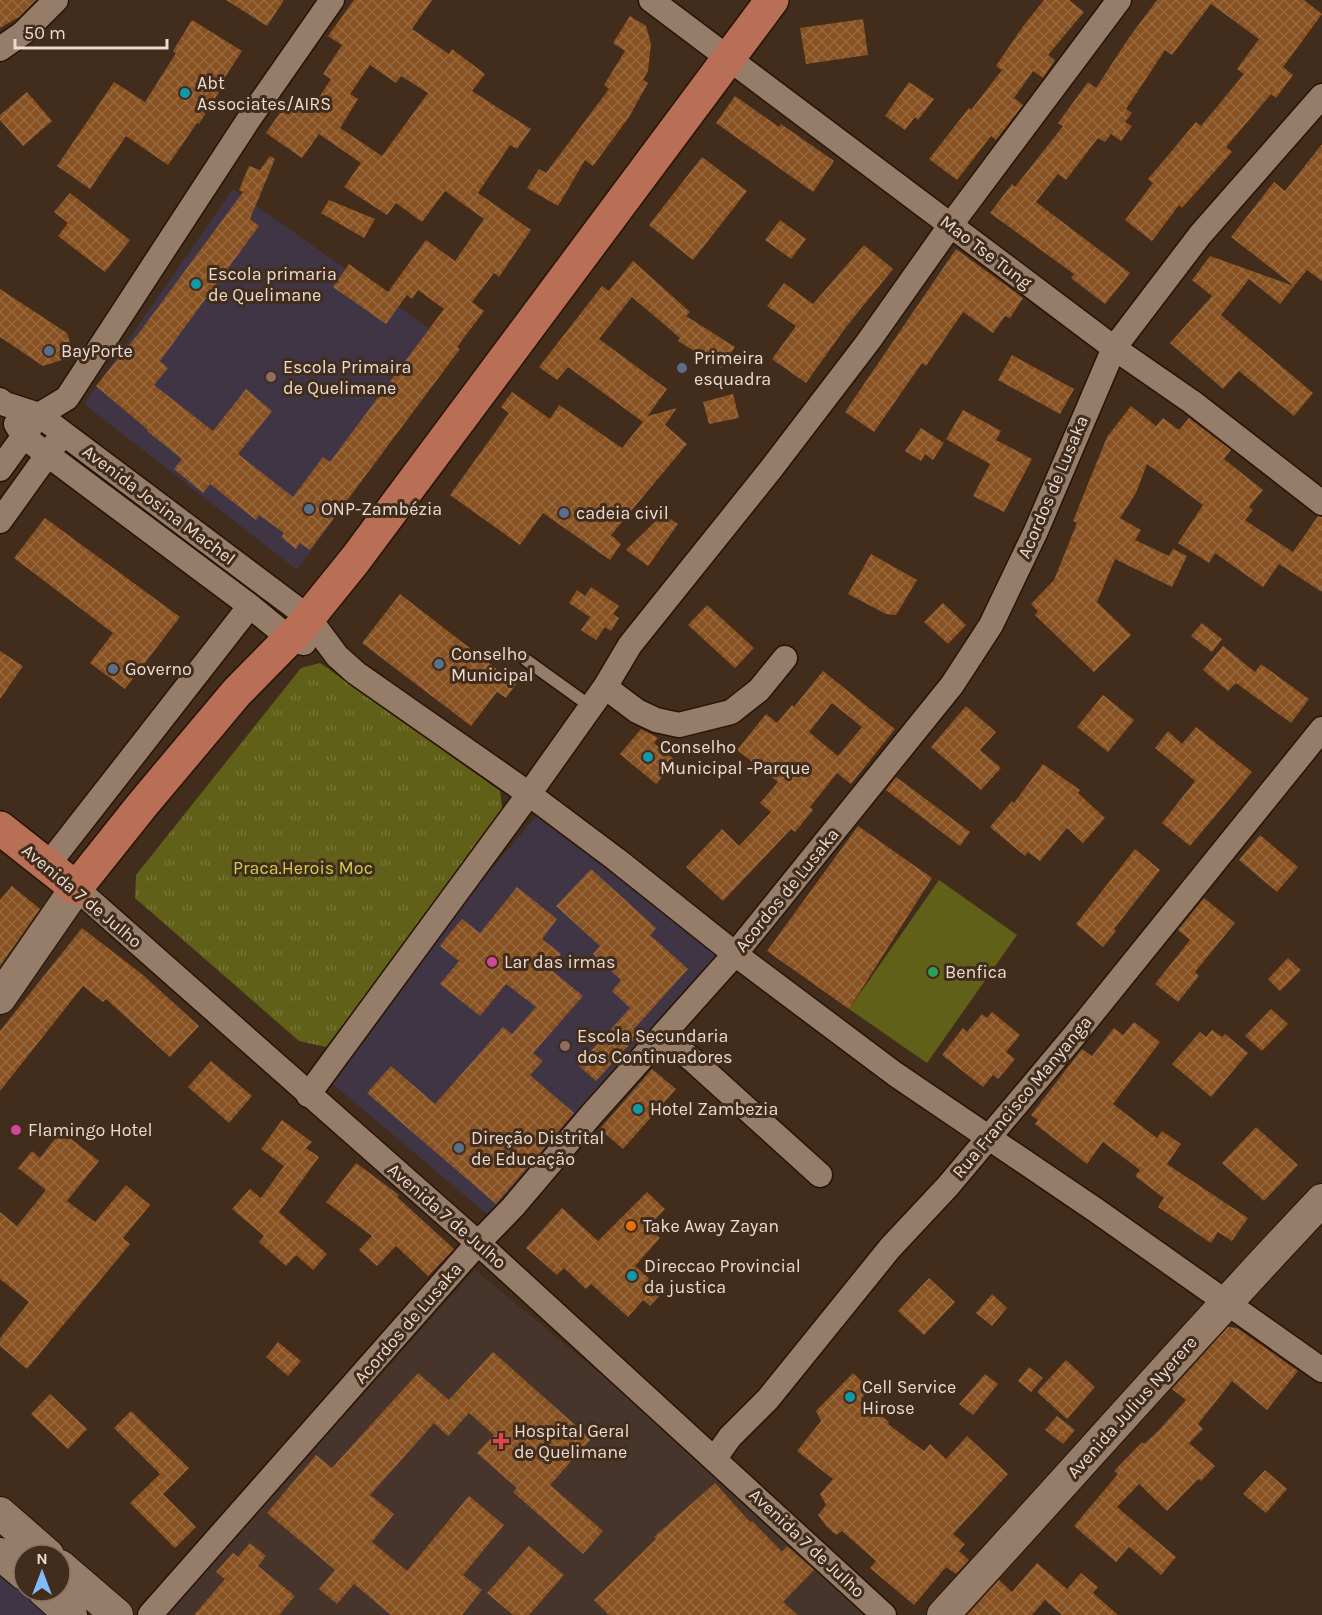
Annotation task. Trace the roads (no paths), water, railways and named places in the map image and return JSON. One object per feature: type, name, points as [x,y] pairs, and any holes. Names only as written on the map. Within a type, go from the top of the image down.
[{"type":"main road","points":[[76,888],[107,847],[230,701],[299,627],[355,560],[772,0]]},
{"type":"main road","name":"Avenida 7 de Julho","points":[[0,828],[76,888]]},
{"type":"street","points":[[0,49],[23,33],[56,0]]},
{"type":"street","points":[[0,469],[39,415],[67,398],[248,122],[332,0]]},
{"type":"street","name":"Mao Tse Tung","points":[[651,0],[1114,348],[1192,402],[1322,503]]},
{"type":"street","points":[[308,1095],[529,794],[605,687],[630,645],[848,369],[950,226],[1119,0]]},
{"type":"street","name":"Acordos de Lusaka","points":[[150,1615],[735,954],[952,685],[991,625],[1036,531],[1114,348],[1200,235],[1322,96]]},
{"type":"street","points":[[0,521],[63,433],[67,398]]},
{"type":"street","name":"Avenida Josina Machel","points":[[3,402],[39,415],[63,433],[299,627]]},
{"type":"street","name":"Avenida Josina Machel","points":[[3,402],[24,437],[47,455],[250,606],[299,627]]},
{"type":"street","points":[[47,866],[250,606]]},
{"type":"street","points":[[299,627],[338,656],[356,673],[529,794],[617,860],[735,954],[895,1074],[988,1136],[1322,1370]]},
{"type":"street","points":[[605,687],[637,711],[656,720],[679,725],[731,712],[759,690],[785,658]]},
{"type":"street","name":"Rua Francisco Manyanga","points":[[715,1458],[730,1437],[768,1399],[890,1248],[948,1185],[1081,1026],[1322,729]]},
{"type":"street","points":[[0,998],[76,888]]},
{"type":"street","name":"Avenida 7 de Julho","points":[[76,888],[478,1244],[885,1615]]},
{"type":"street","points":[[663,1036],[820,1175]]},
{"type":"street","name":"Avenida Julius Nyerere","points":[[943,1615],[1071,1476],[1226,1301],[1322,1200]]},
{"type":"street","points":[[0,1513],[34,1543]]},
{"type":"street","points":[[0,1554],[12,1564]]},
{"type":"street","points":[[72,1576],[117,1615]]},
{"type":"street","points":[[58,1603],[71,1615]]},
{"type":"lane","points":[[526,660],[590,706]]},
{"type":"place","name":"Abt Associates/AIRS","points":[[185,93]]},
{"type":"place","name":"Escola primaria de Quelimane","points":[[196,284]]},
{"type":"place","name":"BayPorte","points":[[49,351]]},
{"type":"place","name":"Primeira esquadra","points":[[682,368]]},
{"type":"place","name":"Escola Primaira de Quelimane","points":[[271,377]]},
{"type":"place","name":"ONP-Zambézia","points":[[309,509]]},
{"type":"place","name":"cadeia civil","points":[[564,513]]},
{"type":"place","name":"Conselho Municipal","points":[[439,664]]},
{"type":"place","name":"Governo","points":[[113,669]]},
{"type":"place","name":"Conselho Municipal -Parque","points":[[648,757]]},
{"type":"place","name":"Lar das irmas","points":[[492,962]]},
{"type":"place","name":"Benfica","points":[[933,972]]},
{"type":"place","name":"Escola Secundaria dos Continuadores","points":[[565,1046]]},
{"type":"place","name":"Hotel Zambezia","points":[[638,1109]]},
{"type":"place","name":"Flamingo Hotel","points":[[16,1130]]},
{"type":"place","name":"Direção Distrital de Educação","points":[[459,1148]]},
{"type":"place","name":"Take Away Zayan","points":[[631,1226]]},
{"type":"place","name":"Direccao Provincial da justica","points":[[632,1276]]},
{"type":"place","name":"Cell Service Hirose","points":[[850,1397]]},
{"type":"place","name":"Hospital Geral de Quelimane","points":[[501,1441]]},
{"type":"park label","name":"Praca.Herois Moc","points":[[303,868]]}]
